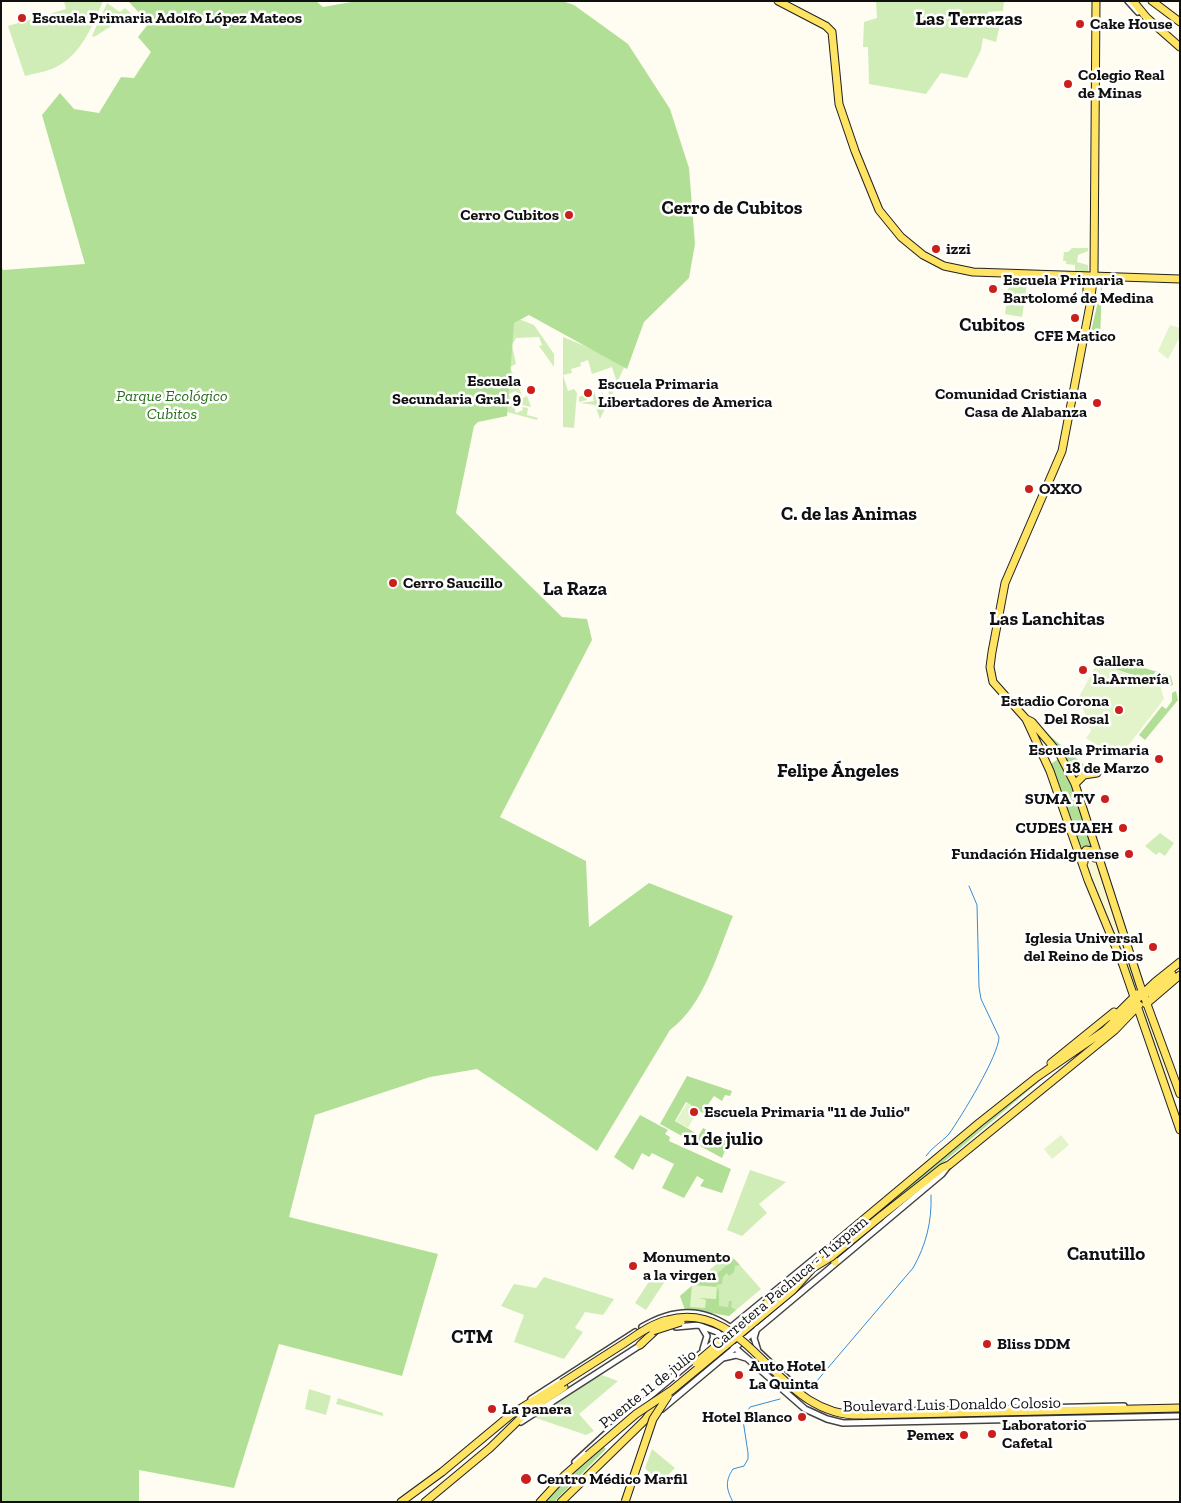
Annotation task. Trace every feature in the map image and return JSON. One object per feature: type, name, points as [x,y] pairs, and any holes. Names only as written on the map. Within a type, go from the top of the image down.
[{"type":"main road","points":[[778,1],[826,26],[832,32],[835,52],[836,92],[849,135],[879,210],[901,237],[923,254],[951,269],[973,272],[1180,279]]},
{"type":"main road","points":[[1095,1],[1094,276],[1090,304],[1062,451],[1006,583],[990,667],[993,682],[1026,719],[1050,771],[1088,880],[1131,987],[1151,1014],[1180,1094]]},
{"type":"main road","points":[[1133,1],[1147,18],[1180,47]]},
{"type":"main road","points":[[1152,1],[1180,22]]},
{"type":"main road","points":[[1066,275],[1087,283],[1087,294],[1090,304]]},
{"type":"main road","points":[[1090,304],[1103,279],[1116,276]]},
{"type":"main road","points":[[1026,719],[1032,722],[1060,756],[1075,784],[1139,981],[1141,1017],[1180,1130]]},
{"type":"main road","points":[[1075,784],[1084,775],[1097,773]]},
{"type":"main road","points":[[1088,880],[1083,854],[1090,850],[1094,854],[1104,884],[1109,890]]},
{"type":"main road","points":[[1141,1001],[1154,982],[1180,962]]},
{"type":"main road","points":[[1141,1001],[1180,968]]},
{"type":"main road","points":[[1141,1001],[1180,975]]},
{"type":"main road","points":[[1141,1001],[1180,979]]},
{"type":"main road","points":[[1037,1077],[1044,1068],[1122,1005],[1131,987],[1135,987],[1139,981]]},
{"type":"main road","points":[[1139,981],[1146,983],[1154,982]]},
{"type":"main road","name":"Carretera Pachuca - Túxpam","points":[[881,1216],[949,1165],[1020,1105],[1120,1026],[1141,1001]]},
{"type":"main road","name":"Carretera Pachuca - Túxpam","points":[[820,1260],[832,1245],[922,1168],[1037,1077],[1104,1031],[1141,1001]]},
{"type":"main road","points":[[1141,1017],[1146,1013],[1151,1014]]},
{"type":"main road","points":[[1120,1026],[1137,1021],[1147,1036]]},
{"type":"main road","points":[[1020,1105],[1033,1090],[1072,1054]]},
{"type":"main road","name":"Puente 11 de julio","points":[[664,1394],[770,1297],[803,1273],[831,1257],[881,1216]]},
{"type":"main road","points":[[835,1262],[831,1255],[862,1220]]},
{"type":"main road","name":"Puente 11 de julio","points":[[588,1455],[636,1414],[672,1390],[797,1286],[820,1260]]},
{"type":"main road","points":[[640,1345],[655,1331],[674,1321],[688,1317],[720,1324],[733,1323],[770,1297]]},
{"type":"main road","points":[[425,1502],[512,1429],[526,1412],[563,1385],[653,1325],[679,1317],[696,1317],[726,1327],[809,1402],[830,1412],[844,1415],[863,1417],[1180,1412]]},
{"type":"main road","points":[[401,1502],[442,1472],[526,1403],[563,1385]]},
{"type":"main road","points":[[624,1502],[653,1419],[672,1390]]},
{"type":"main road","name":"Carretera Pachuca - Túxpam","points":[[561,1502],[645,1420],[664,1394]]},
{"type":"main road","points":[[1112,1412],[1180,1407]]},
{"type":"main road","name":"Carretera Pachuca - Túxpam","points":[[540,1502],[564,1476],[588,1455]]},
{"type":"street","points":[[1128,1],[1147,18]]},
{"type":"street","name":"Carretera Pachuca - Túxpam","points":[[645,1420],[667,1405],[758,1326],[942,1174],[949,1165]]},
{"type":"street","name":"Carretera Pachuca - Túxpam","points":[[564,1476],[601,1438],[722,1336],[735,1329],[750,1312],[832,1245]]},
{"type":"street","points":[[708,1369],[715,1350],[727,1340],[735,1329],[766,1308],[770,1297]]},
{"type":"street","points":[[526,1403],[539,1392],[654,1320],[675,1314],[690,1313],[732,1320],[750,1312]]},
{"type":"street","points":[[719,1319],[735,1329]]},
{"type":"street","points":[[512,1429],[664,1330],[680,1326],[698,1325],[703,1327],[708,1336],[702,1353]]},
{"type":"street","name":"Boulevard Luis Donaldo Colosio","points":[[698,1325],[707,1327],[735,1346],[805,1409],[827,1419],[843,1423],[1180,1407]]},
{"type":"street","points":[[758,1326],[754,1338],[758,1351]]},
{"type":"street","points":[[735,1329],[735,1346]]},
{"type":"street","name":"Boulevard Luis Donaldo Colosio","points":[[735,1329],[804,1395],[828,1408],[845,1412],[977,1407],[1180,1416]]},
{"type":"street","points":[[720,1358],[736,1355],[751,1360]]},
{"type":"street","points":[[770,1377],[771,1372],[777,1368]]},
{"type":"green space","points":[[64,1],[103,1],[85,38],[73,55],[52,69],[25,76],[8,26],[66,9]]},
{"type":"green space","name":"Parque Ecológico Cubitos","points":[[128,1],[316,1],[323,7],[357,1],[562,1],[574,5],[628,44],[670,109],[689,168],[695,244],[689,278],[644,322],[627,369],[529,315],[514,323],[507,416],[478,422],[474,426],[456,513],[562,617],[587,619],[592,640],[500,817],[586,861],[589,927],[649,883],[733,916],[701,993],[682,1019],[670,1030],[597,1151],[477,1069],[430,1077],[315,1115],[289,1217],[438,1254],[402,1376],[279,1344],[234,1488],[139,1470],[139,1502],[1,1502],[1,266],[3,270],[85,264],[42,115],[60,93],[74,109],[99,113],[121,77],[134,78],[151,52],[138,37],[149,23]]},
{"type":"green space","points":[[876,1],[1004,1],[1003,11],[988,12],[988,22],[1000,24],[996,42],[983,38],[981,50],[967,78],[941,73],[926,94],[869,84],[868,47],[863,47],[864,22],[877,18]]},
{"type":"green space","points":[[107,3],[120,12],[125,8],[134,16],[127,25],[121,20],[94,37],[92,36]]},
{"type":"green space","points":[[1072,248],[1088,248],[1088,251],[1078,255],[1077,262],[1088,265],[1088,272],[1075,272],[1075,265],[1066,264],[1066,261],[1063,261],[1064,252],[1068,252]]},
{"type":"green space","points":[[1010,275],[1028,277],[1022,317],[1005,314]]},
{"type":"green space","points":[[1102,284],[1100,340],[1089,340]]},
{"type":"green space","points":[[511,316],[534,325],[554,354],[554,367],[539,346],[542,345],[539,337],[516,338],[512,345],[516,364],[510,367],[523,398],[527,396],[531,407],[522,405],[516,391],[509,394],[516,413],[523,410],[522,407],[528,408],[527,415],[538,418],[537,420],[507,412]]},
{"type":"green space","points":[[1170,325],[1180,328],[1180,337],[1168,359],[1158,351]]},
{"type":"green space","points":[[563,337],[626,363],[617,383],[612,367],[592,374],[588,360],[580,363],[581,366],[571,369],[572,373],[563,375]]},
{"type":"green space","points":[[563,375],[568,391],[574,389],[577,393],[574,428],[563,427]]},
{"type":"green space","points":[[617,384],[600,419],[595,405],[580,403],[594,401],[592,394],[586,395],[587,400],[579,402],[579,397],[594,391],[599,407],[605,406],[601,390],[604,396],[609,395],[608,389]]},
{"type":"green space","points":[[1101,655],[1171,676],[1173,685],[1170,686],[1168,680],[1156,676],[1157,672],[1155,672],[1151,681],[1097,663]]},
{"type":"green space","name":"Estadio Corona Del Rosal","points":[[1097,663],[1160,685],[1164,699],[1118,759],[1086,738],[1091,731],[1079,697]]},
{"type":"green space","points":[[1176,691],[1178,700],[1145,740],[1139,735],[1162,706],[1166,709],[1172,701],[1172,693]]},
{"type":"green space","points":[[1042,729],[1089,769],[1074,778]]},
{"type":"green space","points":[[1060,760],[1070,781],[1093,848],[1079,849],[1049,765]]},
{"type":"green space","points":[[1160,833],[1174,843],[1165,856],[1159,852],[1156,855],[1145,846]]},
{"type":"green space","points":[[1088,853],[1093,855],[1109,896],[1136,981],[1133,982],[1094,891],[1084,858]]},
{"type":"green space","points":[[1146,1015],[1176,1095],[1172,1096],[1143,1016]]},
{"type":"green space","points":[[1055,1068],[920,1182],[850,1235],[858,1226],[941,1157]]},
{"type":"green space","points":[[687,1076],[732,1091],[730,1096],[725,1095],[722,1101],[714,1096],[707,1106],[710,1110],[706,1115],[686,1102],[675,1121],[699,1135],[703,1128],[729,1141],[722,1158],[660,1124]]},
{"type":"green space","points":[[687,1103],[698,1110],[688,1128],[676,1121]]},
{"type":"green space","points":[[640,1115],[668,1130],[665,1134],[670,1137],[669,1141],[731,1169],[722,1193],[700,1186],[704,1180],[697,1176],[684,1198],[662,1188],[674,1164],[652,1153],[649,1157],[642,1153],[633,1170],[614,1157]]},
{"type":"green space","points":[[1061,1135],[1069,1145],[1052,1159],[1044,1149]]},
{"type":"green space","points":[[750,1170],[786,1182],[759,1204],[767,1213],[742,1236],[727,1230]]},
{"type":"green space","points":[[729,1253],[761,1289],[729,1316],[693,1310],[680,1296]]},
{"type":"green space","points":[[734,1259],[740,1265],[735,1266],[734,1272],[729,1276],[727,1273],[723,1277],[722,1284],[716,1285],[719,1290],[719,1306],[728,1307],[729,1301],[732,1301],[731,1307],[736,1310],[729,1316],[685,1310],[680,1296],[701,1278],[706,1283]]},
{"type":"green space","points":[[654,1274],[665,1281],[646,1310],[635,1303]]},
{"type":"green space","points":[[544,1277],[614,1299],[603,1315],[585,1312],[575,1328],[583,1332],[564,1359],[514,1342],[524,1315],[501,1306],[514,1284],[536,1288]]},
{"type":"green space","points":[[692,1285],[717,1287],[716,1299],[699,1298],[706,1300],[705,1308],[690,1307]]},
{"type":"green space","points":[[602,1375],[618,1381],[579,1414],[594,1431],[586,1435],[533,1417],[576,1387]]},
{"type":"green space","points":[[309,1389],[331,1396],[326,1415],[305,1409]]},
{"type":"green space","points":[[338,1398],[383,1413],[383,1416],[336,1404]]},
{"type":"green space","points":[[603,1446],[606,1449],[554,1502],[543,1502]]},
{"type":"green space","points":[[652,1449],[675,1468],[660,1483],[645,1468]]},
{"type":"waterway","points":[[926,1156],[949,1134],[962,1114],[993,1057],[999,1037],[981,999],[977,905],[969,886]]},
{"type":"waterway","points":[[810,1389],[913,1268],[927,1233],[931,1195]]},
{"type":"waterway","points":[[733,1502],[728,1489],[729,1477],[733,1469],[744,1466],[748,1459],[743,1420],[750,1407],[780,1399]]},
{"type":"place","name":"Escuela Primaria Adolfo López Mateos","points":[[22,18]]},
{"type":"place","name":"Cake House","points":[[1080,24]]},
{"type":"place","name":"Colegio Real de Minas","points":[[1068,84]]},
{"type":"place","name":"Cerro Cubitos","points":[[569,215]]},
{"type":"place","name":"izzi","points":[[936,249]]},
{"type":"place","name":"Escuela Primaria Bartolomé de Medina","points":[[993,289]]},
{"type":"place","name":"CFE Matico","points":[[1075,318]]},
{"type":"place","name":"Escuela Secundaria Gral. 9","points":[[531,390]]},
{"type":"place","name":"Escuela Primaria Libertadores de America","points":[[588,393]]},
{"type":"place","name":"Comunidad Cristiana Casa de Alabanza","points":[[1097,403]]},
{"type":"place","name":"OXXO","points":[[1029,489]]},
{"type":"place","name":"Cerro Saucillo","points":[[393,583]]},
{"type":"place","name":"Gallera la.Armería","points":[[1083,670]]},
{"type":"place","name":"Estadio Corona Del Rosal","points":[[1119,710]]},
{"type":"place","name":"Escuela Primaria 18 de Marzo","points":[[1159,759]]},
{"type":"place","name":"SUMA TV","points":[[1105,799]]},
{"type":"place","name":"CUDES UAEH","points":[[1123,828]]},
{"type":"place","name":"Fundación Hidalguense","points":[[1129,854]]},
{"type":"place","name":"Iglesia Universal del Reino de Dios","points":[[1153,947]]},
{"type":"place","name":"Escuela Primaria \"11 de Julio\"","points":[[694,1112]]},
{"type":"place","name":"Monumento a la virgen","points":[[633,1266]]},
{"type":"place","name":"Bliss DDM","points":[[987,1344]]},
{"type":"place","name":"Auto Hotel La Quinta","points":[[739,1375]]},
{"type":"place","name":"La panera","points":[[492,1409]]},
{"type":"place","name":"Hotel Blanco","points":[[802,1417]]},
{"type":"place","name":"Laboratorio Cafetal","points":[[992,1434]]},
{"type":"place","name":"Pemex","points":[[964,1435]]},
{"type":"place","name":"Centro Médico Marfil","points":[[526,1479]]},
{"type":"district","name":"Las Terrazas","points":[[969,20]]},
{"type":"district","name":"Cerro de Cubitos","points":[[732,209]]},
{"type":"district","name":"Cubitos","points":[[992,326]]},
{"type":"district","name":"C. de las Animas","points":[[849,515]]},
{"type":"district","name":"La Raza","points":[[575,590]]},
{"type":"district","name":"Las Lanchitas","points":[[1047,620]]},
{"type":"district","name":"Felipe Ángeles","points":[[838,772]]},
{"type":"district","name":"11 de julio","points":[[723,1140]]},
{"type":"district","name":"Canutillo","points":[[1106,1255]]},
{"type":"district","name":"CTM","points":[[472,1338]]}]
